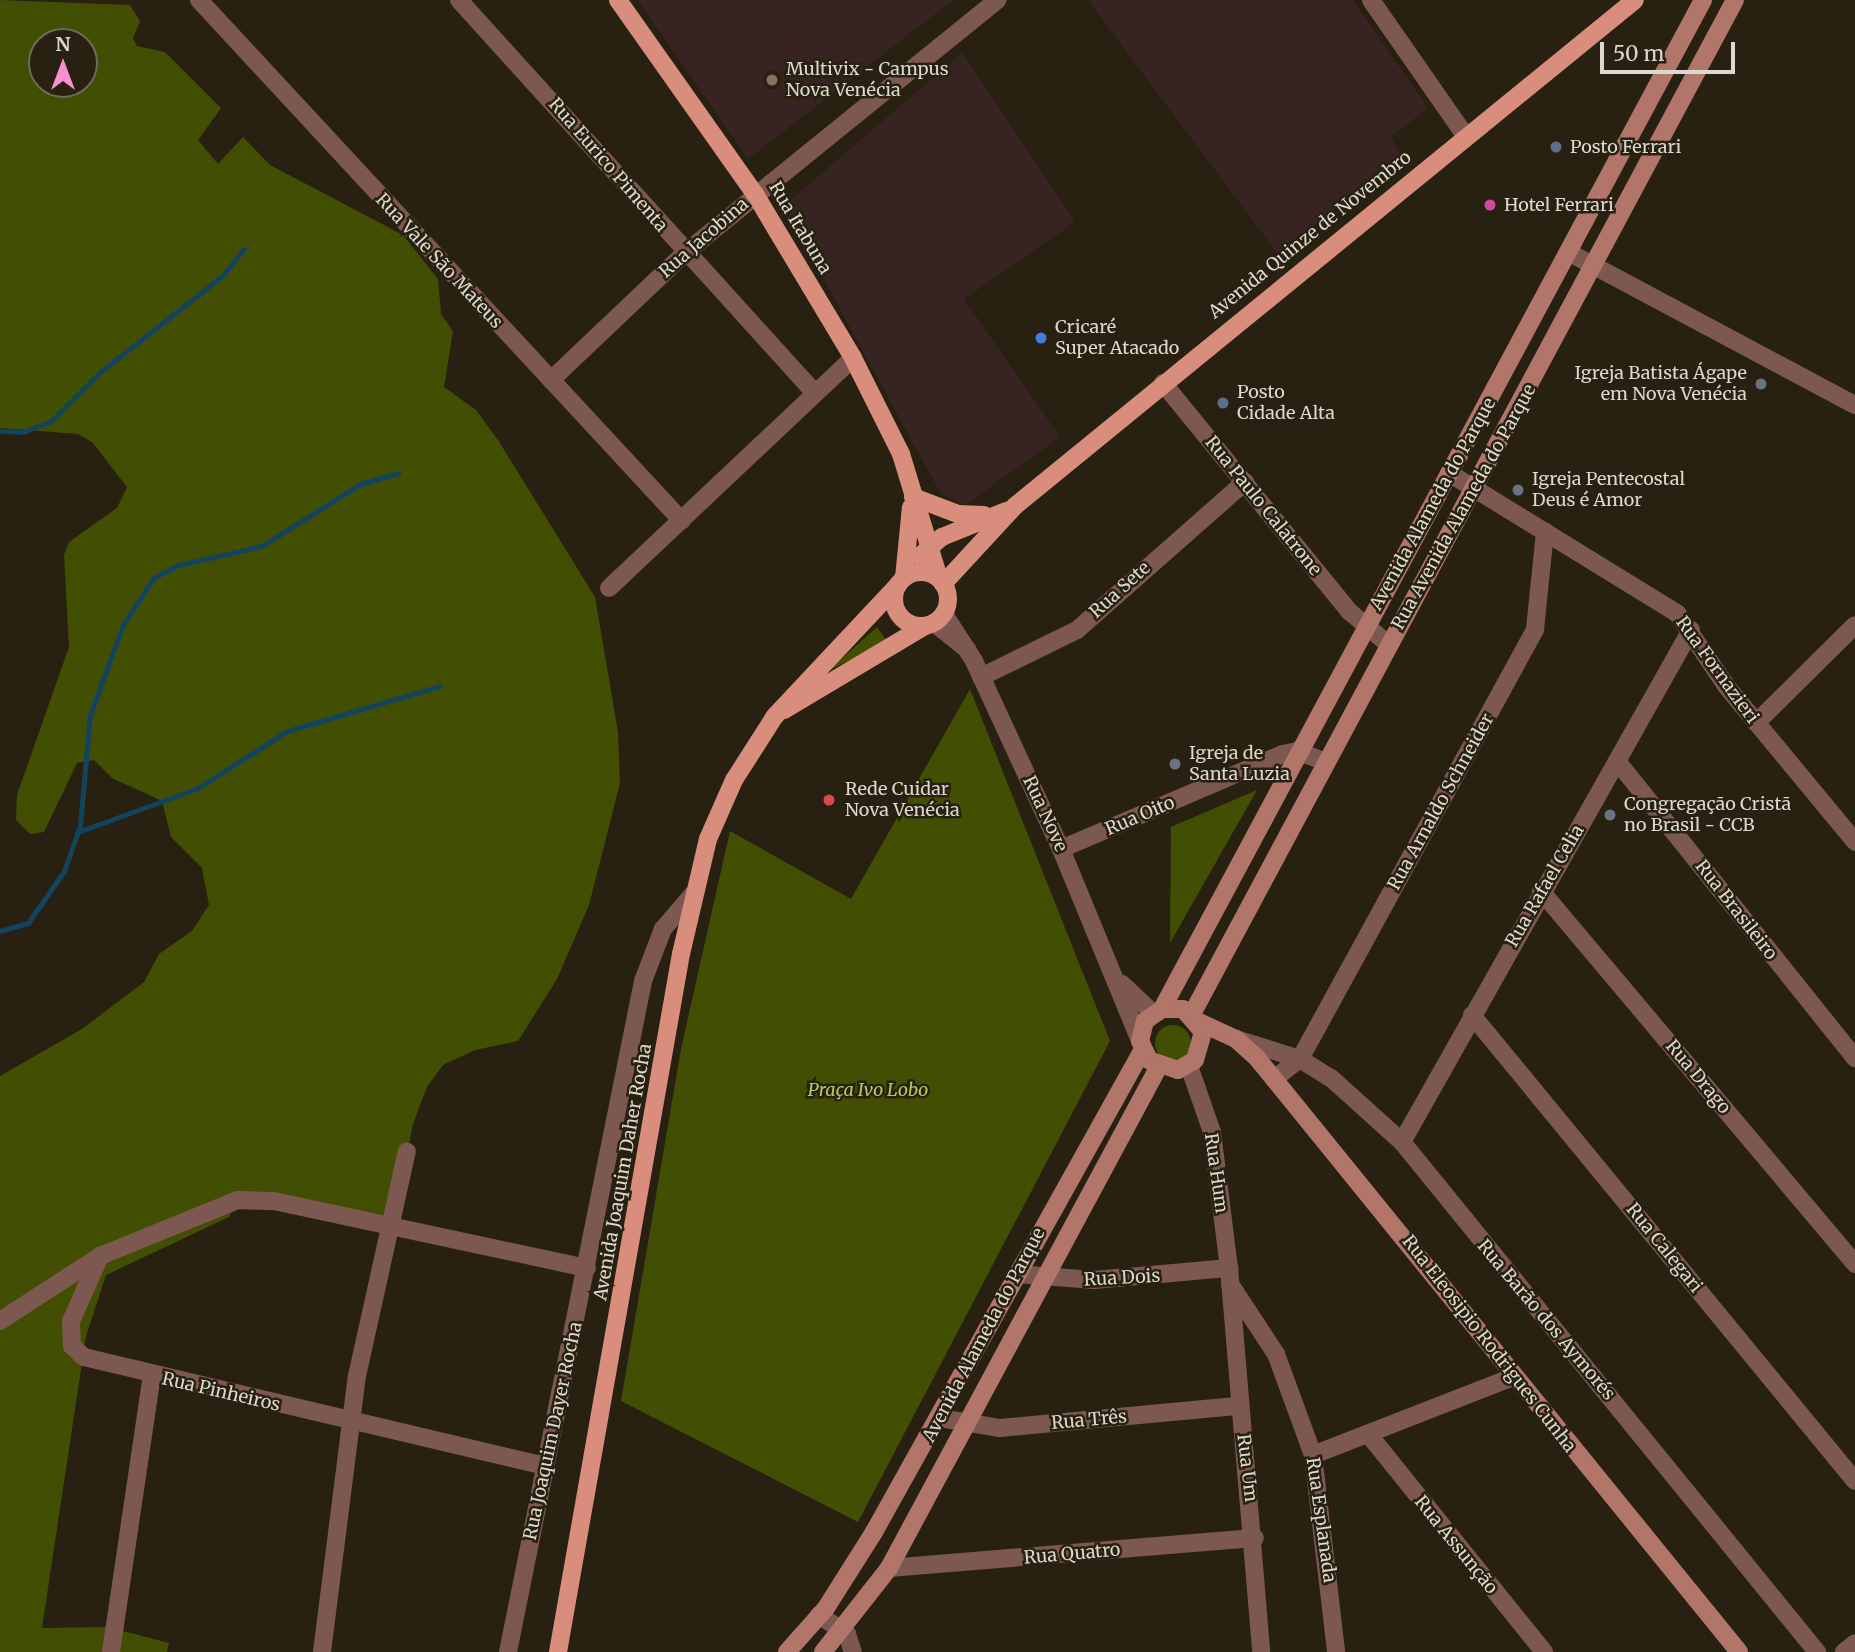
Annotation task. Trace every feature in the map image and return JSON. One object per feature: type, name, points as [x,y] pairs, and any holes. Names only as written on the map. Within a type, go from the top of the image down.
[{"type":"main road","name":"Rua Itabuna","points":[[618,0],[755,194],[853,358],[890,430],[927,548],[941,581]]},
{"type":"main road","name":"Avenida Quinze de Novembro","points":[[1008,509],[1631,1]]},
{"type":"main road","points":[[913,497],[958,514],[1008,509],[941,581],[934,621],[908,623],[896,610],[905,579],[913,497]]},
{"type":"main road","points":[[927,548],[1008,509]]},
{"type":"main road","name":"Avenida Joaquim Daher Rocha","points":[[558,1652],[693,894],[720,807],[775,716],[905,579],[927,548]]},
{"type":"main road","points":[[905,579],[941,581]]},
{"type":"main road","name":"Avenida Joaquim Daher Rocha","points":[[775,716],[934,621]]},
{"type":"street","name":"Rua Vale São Mateus","points":[[199,0],[682,520]]},
{"type":"street","name":"Rua Eurico Pimenta","points":[[459,0],[685,253],[814,392]]},
{"type":"street","name":"Rua Jacobina","points":[[551,380],[685,253],[997,0]]},
{"type":"street","points":[[1371,0],[1465,135]]},
{"type":"street","name":"Avenida Alameda do Parque","points":[[787,1652],[819,1615],[940,1418],[1297,751],[1570,253],[1703,0]]},
{"type":"street","name":"Rua Avenida Alameda do Parque","points":[[1196,1018],[1326,762],[1476,489],[1735,0]]},
{"type":"street","points":[[1570,253],[1855,405]]},
{"type":"street","points":[[608,588],[853,358]]},
{"type":"street","name":"Rua Paulo Calatrone","points":[[1163,383],[1366,626],[1389,645]]},
{"type":"street","name":"Rua Fornazieri","points":[[1450,473],[1661,602],[1691,630],[1756,723],[1855,842]]},
{"type":"street","name":"Rua Sete","points":[[981,677],[1077,629],[1245,481]]},
{"type":"street","name":"Rua Arnaldo Schneider","points":[[1300,1059],[1535,629],[1545,532]]},
{"type":"street","name":"Rua Nove","points":[[934,621],[968,650],[1119,981]]},
{"type":"street","points":[[1756,723],[1855,625]]},
{"type":"street","name":"Rua Rafael Celia","points":[[1402,1142],[1541,891],[1691,630]]},
{"type":"street","points":[[1297,751],[1326,762]]},
{"type":"street","name":"Rua Oito","points":[[1061,849],[1297,751]]},
{"type":"street","name":"Rua Brasileiro","points":[[1617,761],[1855,1058]]},
{"type":"street","name":"Rua Drago","points":[[1541,891],[1855,1264]]},
{"type":"street","name":"Rua Joaquim Dayer Rocha","points":[[508,1652],[643,981],[663,929],[693,894]]},
{"type":"street","points":[[1119,981],[1157,1011],[1196,1018],[1236,1039]]},
{"type":"street","points":[[1119,981],[1141,1046],[1158,1068],[1189,1066],[1201,1052],[1236,1039]]},
{"type":"street","name":"Rua Calegari","points":[[1472,1015],[1855,1481]]},
{"type":"street","points":[[1196,1018],[1201,1052]]},
{"type":"street","name":"Rua Barão dos Aymorés","points":[[1236,1039],[1300,1059],[1359,1101],[1402,1142],[1817,1652]]},
{"type":"street","name":"Rua Eleosipio Rodrigues Cunha","points":[[1236,1039],[1273,1079],[1513,1377],[1740,1652]]},
{"type":"street","points":[[1273,1079],[1300,1059]]},
{"type":"street","name":"Rua Hum","points":[[1189,1066],[1212,1132],[1229,1276]]},
{"type":"street","name":"Avenida Alameda do Parque","points":[[824,1652],[889,1568],[1158,1068]]},
{"type":"street","points":[[322,1652],[352,1423],[407,1151]]},
{"type":"street","points":[[0,1321],[100,1256],[238,1200],[274,1201],[587,1268]]},
{"type":"street","name":"Rua Pinheiros","points":[[100,1256],[71,1321],[72,1346],[91,1358],[352,1423],[545,1465]]},
{"type":"street","name":"Rua Dois","points":[[1016,1274],[1043,1280],[1229,1276]]},
{"type":"street","name":"Rua Esplanada","points":[[1229,1276],[1264,1329],[1313,1455],[1336,1652]]},
{"type":"street","name":"Rua Um","points":[[1229,1276],[1239,1406],[1255,1538],[1261,1652]]},
{"type":"street","points":[[1232,1335],[1264,1329]]},
{"type":"street","points":[[111,1652],[152,1375]]},
{"type":"street","points":[[1313,1455],[1513,1377]]},
{"type":"street","name":"Rua Três","points":[[940,1418],[964,1426],[1239,1406]]},
{"type":"street","name":"Rua Assunção","points":[[1369,1435],[1534,1648]]},
{"type":"street","name":"Rua Quatro","points":[[889,1568],[1255,1538]]},
{"type":"street","points":[[819,1615],[843,1630],[853,1652]]},
{"type":"street","points":[[1844,1652],[1855,1643]]},
{"type":"shaded area","name":"Multivix - Campus Nova Venécia","points":[[638,0],[953,0],[748,159]]},
{"type":"shaded area","points":[[1088,0],[1353,0],[1428,108],[1391,137],[1403,159],[1277,253]]},
{"type":"shaded area","points":[[962,53],[1075,222],[964,299],[1060,437],[965,505],[941,494],[784,206]]},
{"type":"green space","points":[[0,0],[130,5],[140,21],[133,38],[137,46],[165,52],[221,108],[198,140],[218,164],[243,137],[270,165],[403,235],[438,279],[441,314],[453,331],[444,387],[476,410],[498,440],[595,597],[618,732],[620,783],[589,905],[557,979],[518,1041],[475,1050],[443,1065],[427,1087],[413,1124],[395,1214],[380,1219],[234,1206],[229,1217],[106,1275],[86,1336],[42,1628],[107,1627],[169,1643],[167,1652],[0,1652],[0,1076],[82,1029],[144,982],[159,954],[192,931],[209,905],[202,868],[171,837],[162,801],[112,778],[94,760],[77,763],[44,832],[30,834],[16,820],[17,795],[69,647],[64,555],[69,542],[117,508],[127,487],[92,442],[78,434],[0,428]]},
{"type":"green space","points":[[877,627],[888,643],[829,670]]},
{"type":"green space","name":"Praça Ivo Lobo","points":[[970,689],[1110,1041],[858,1522],[621,1401],[681,1049],[730,831],[851,899]]},
{"type":"green space","points":[[1257,790],[1170,943],[1171,827]]},
{"type":"green space","points":[[1173,1025],[1186,1030],[1191,1043],[1186,1056],[1173,1061],[1160,1056],[1155,1043],[1160,1030]]},
{"type":"waterway","points":[[0,431],[23,432],[51,421],[99,373],[222,276],[244,249]]},
{"type":"waterway","points":[[0,931],[28,923],[64,871],[80,826],[90,715],[123,625],[153,578],[179,565],[262,546],[360,484],[398,473]]},
{"type":"waterway","points":[[78,832],[198,788],[287,731],[440,686]]},
{"type":"place","name":"Multivix - Campus Nova Venécia","points":[[772,80]]},
{"type":"place","name":"Posto Ferrari","points":[[1556,147]]},
{"type":"place","name":"Hotel Ferrari","points":[[1490,205]]},
{"type":"place","name":"Cricaré Super Atacado","points":[[1041,338]]},
{"type":"place","name":"Igreja Batista Ágape em Nova Venécia","points":[[1761,384]]},
{"type":"place","name":"Posto Cidade Alta","points":[[1223,403]]},
{"type":"place","name":"Igreja Pentecostal Deus é Amor","points":[[1518,490]]},
{"type":"place","name":"Igreja de Santa Luzia","points":[[1175,764]]},
{"type":"place","name":"Rede Cuidar Nova Venécia","points":[[829,800]]},
{"type":"place","name":"Congregação Cristã no Brasil - CCB","points":[[1610,815]]}]
